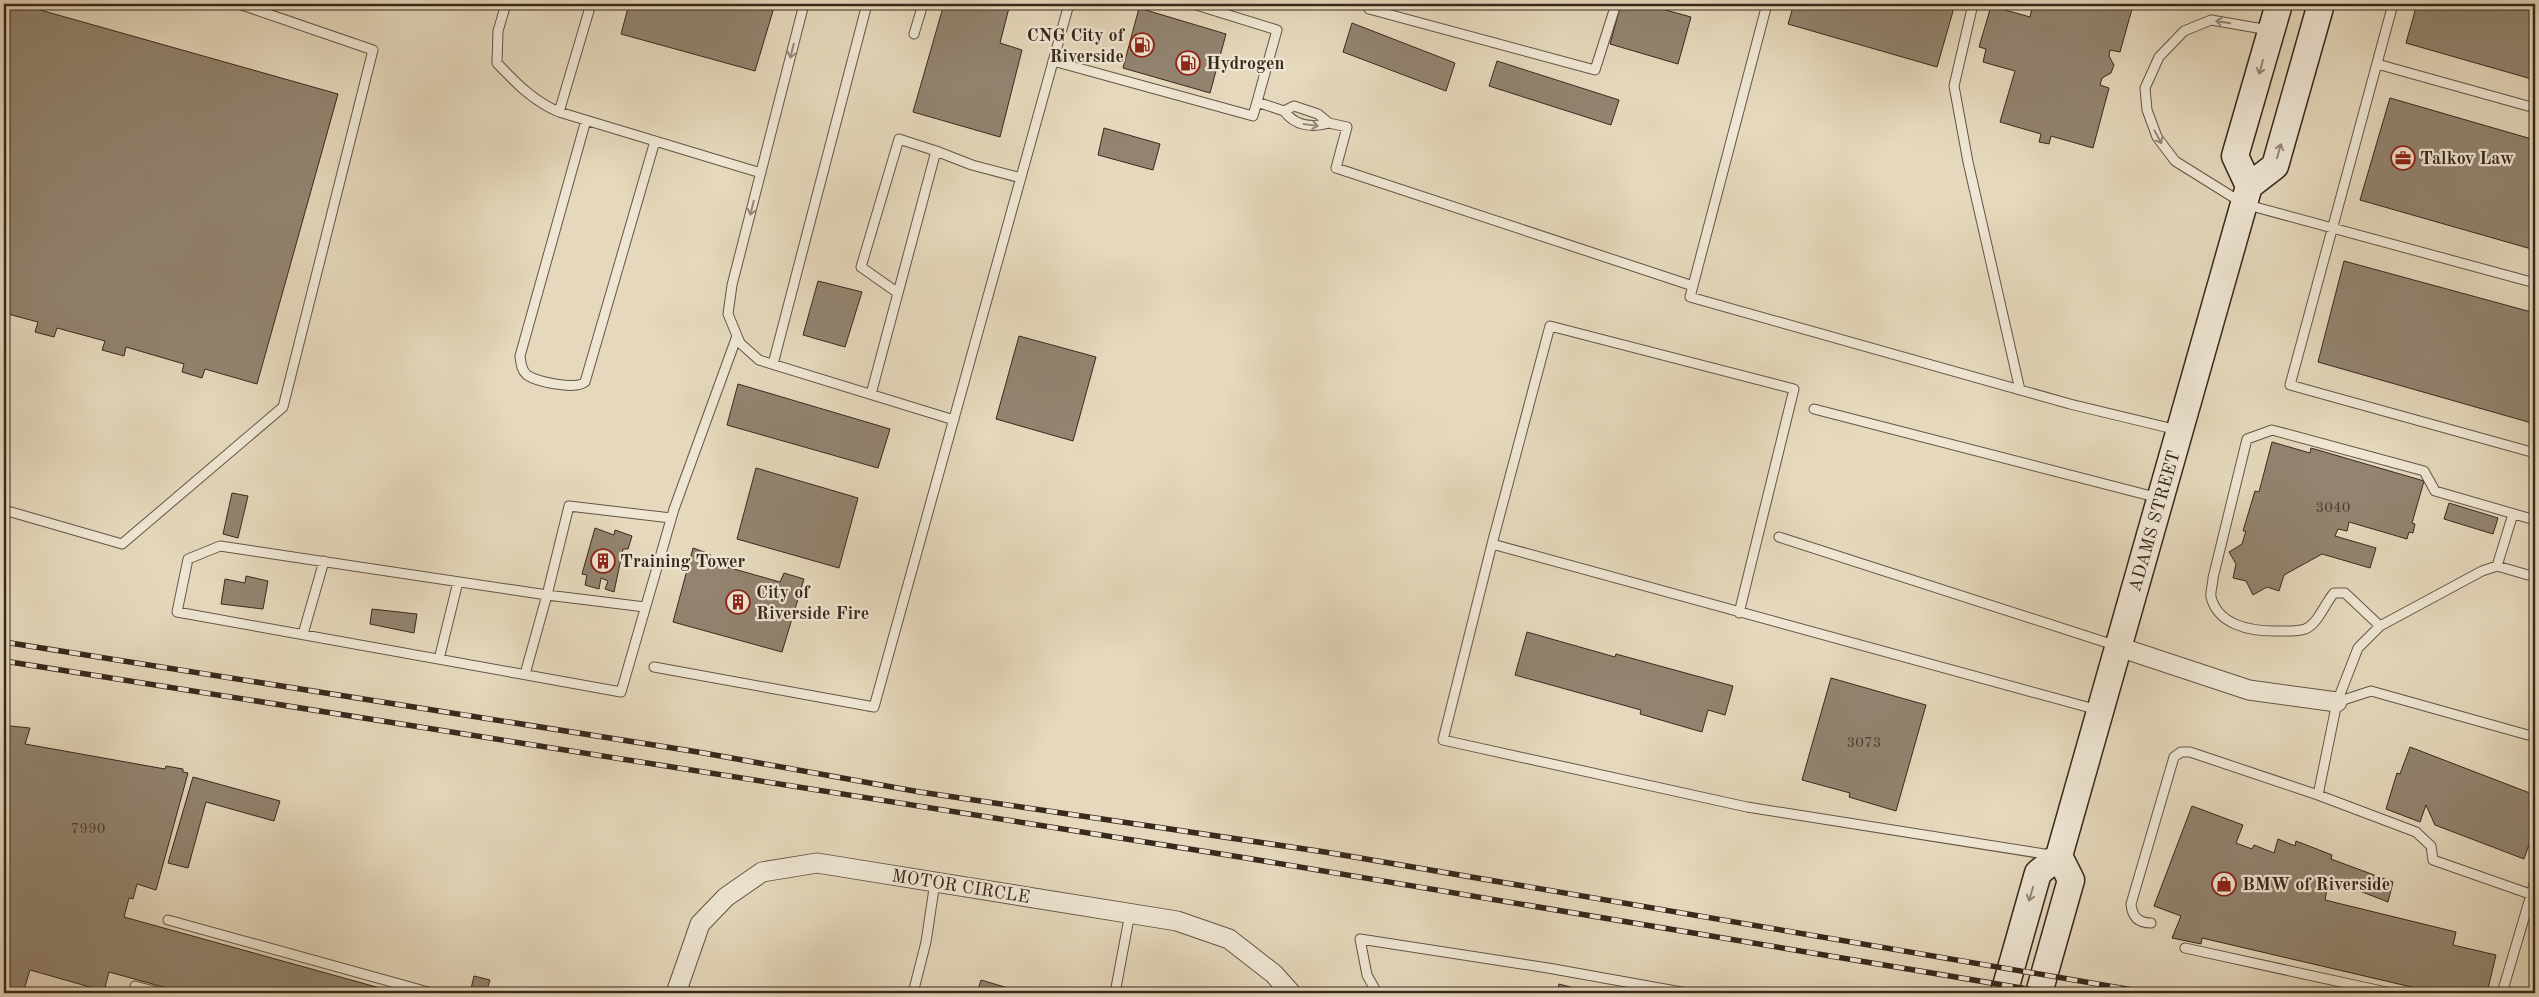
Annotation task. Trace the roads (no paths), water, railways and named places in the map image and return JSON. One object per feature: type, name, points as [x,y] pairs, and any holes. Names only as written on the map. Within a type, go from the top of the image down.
[{"type":"main road","points":[[2246,195],[2236,156],[2279,4]]},
{"type":"main road","points":[[2246,195],[2275,166],[2321,4]]},
{"type":"main road","name":"ADAMS STREET","points":[[2059,856],[2246,195]]},
{"type":"main road","points":[[2004,993],[2038,873],[2059,856],[2071,880],[2038,993]]},
{"type":"street","points":[[2119,647],[2249,690],[2337,702]]},
{"type":"street","name":"MOTOR CIRCLE","points":[[676,993],[700,924],[726,897],[762,872],[817,863],[1177,921],[1229,940],[1274,974],[1291,993]]},
{"type":"lane","points":[[4,510],[122,544],[283,407],[373,50],[238,4]]},
{"type":"lane","points":[[506,4],[498,31],[497,63],[521,88],[541,104],[559,112],[760,173]]},
{"type":"lane","points":[[559,112],[591,4]]},
{"type":"lane","points":[[804,4],[732,285],[728,314],[740,343],[760,360],[954,420]]},
{"type":"lane","points":[[773,364],[867,4]]},
{"type":"lane","points":[[914,34],[923,4]]},
{"type":"lane","points":[[654,667],[874,707],[1054,61],[1068,4]]},
{"type":"lane","points":[[1054,61],[1253,116],[1277,30],[1193,4]]},
{"type":"lane","points":[[1366,4],[1369,9],[1595,70],[1616,4]]},
{"type":"lane","points":[[1767,4],[1690,297],[2020,390],[2179,431]]},
{"type":"lane","points":[[1973,4],[1954,86],[1968,162],[2020,390]]},
{"type":"lane","points":[[2393,4],[2290,385],[2535,453]]},
{"type":"lane","points":[[2272,30],[2212,20],[2184,31],[2159,57],[2145,88],[2147,110],[2157,137],[2175,161],[2246,195],[2332,228],[2535,283]]},
{"type":"lane","points":[[2377,64],[2535,108]]},
{"type":"lane","points":[[1257,102],[1284,111],[1290,120],[1314,127],[1329,123]]},
{"type":"lane","points":[[1284,111],[1294,106],[1318,114],[1329,123],[1347,127],[1336,168],[1693,286]]},
{"type":"lane","points":[[586,120],[520,356],[521,366],[529,376],[572,387],[585,382],[655,141]]},
{"type":"lane","points":[[898,293],[861,267],[898,139],[972,165],[1021,178]]},
{"type":"lane","points":[[871,394],[936,151]]},
{"type":"lane","points":[[1739,613],[1794,389],[1550,326],[1492,544],[1443,740],[1747,807],[2059,856]]},
{"type":"lane","points":[[645,608],[220,546],[188,559],[177,612],[621,692],[671,518],[737,336]]},
{"type":"lane","points":[[1814,409],[2159,498]]},
{"type":"lane","points":[[2380,626],[2345,594],[2334,593],[2316,620],[2307,628],[2294,631],[2262,631],[2230,624],[2219,613],[2211,596],[2213,578],[2247,439],[2272,430],[2424,471],[2435,492],[2535,520]]},
{"type":"lane","points":[[525,674],[569,506],[671,518]]},
{"type":"lane","points":[[2497,566],[2513,514]]},
{"type":"lane","points":[[1779,537],[2119,647]]},
{"type":"lane","points":[[1492,544],[1739,613],[2101,710]]},
{"type":"lane","points":[[302,634],[324,561]]},
{"type":"lane","points":[[2318,795],[2337,702],[2358,648],[2380,626],[2482,571],[2497,566],[2535,577]]},
{"type":"lane","points":[[439,659],[458,582]]},
{"type":"lane","points":[[2337,702],[2371,691],[2535,736]]},
{"type":"lane","points":[[2151,923],[2137,919],[2132,913],[2131,904],[2174,757],[2180,752],[2190,752],[2318,795],[2416,832],[2431,846],[2433,860],[2530,894]]},
{"type":"lane","points":[[2502,993],[2535,881]]},
{"type":"lane","points":[[913,993],[926,942],[935,882]]},
{"type":"lane","points":[[1115,993],[1130,913]]},
{"type":"lane","points":[[168,920],[432,993]]},
{"type":"lane","points":[[1377,993],[1367,975],[1360,939],[1548,968],[1686,993]]},
{"type":"lane","points":[[2185,948],[2391,993]]},
{"type":"lane","points":[[135,986],[161,993]]},
{"type":"railway","points":[[4,642],[698,752],[920,792],[1325,852],[2150,993]]},
{"type":"railway","points":[[4,661],[1246,858],[2051,993]]},
{"type":"place","name":"CNG City of Riverside","points":[[1142,45]]},
{"type":"place","name":"Hydrogen","points":[[1188,63]]},
{"type":"place","name":"Talkov Law","points":[[2403,158]]},
{"type":"place","name":"Training Tower","points":[[603,561]]},
{"type":"place","name":"City of Riverside Fire","points":[[738,602]]},
{"type":"place","name":"BMW of Riverside","points":[[2224,884]]}]
